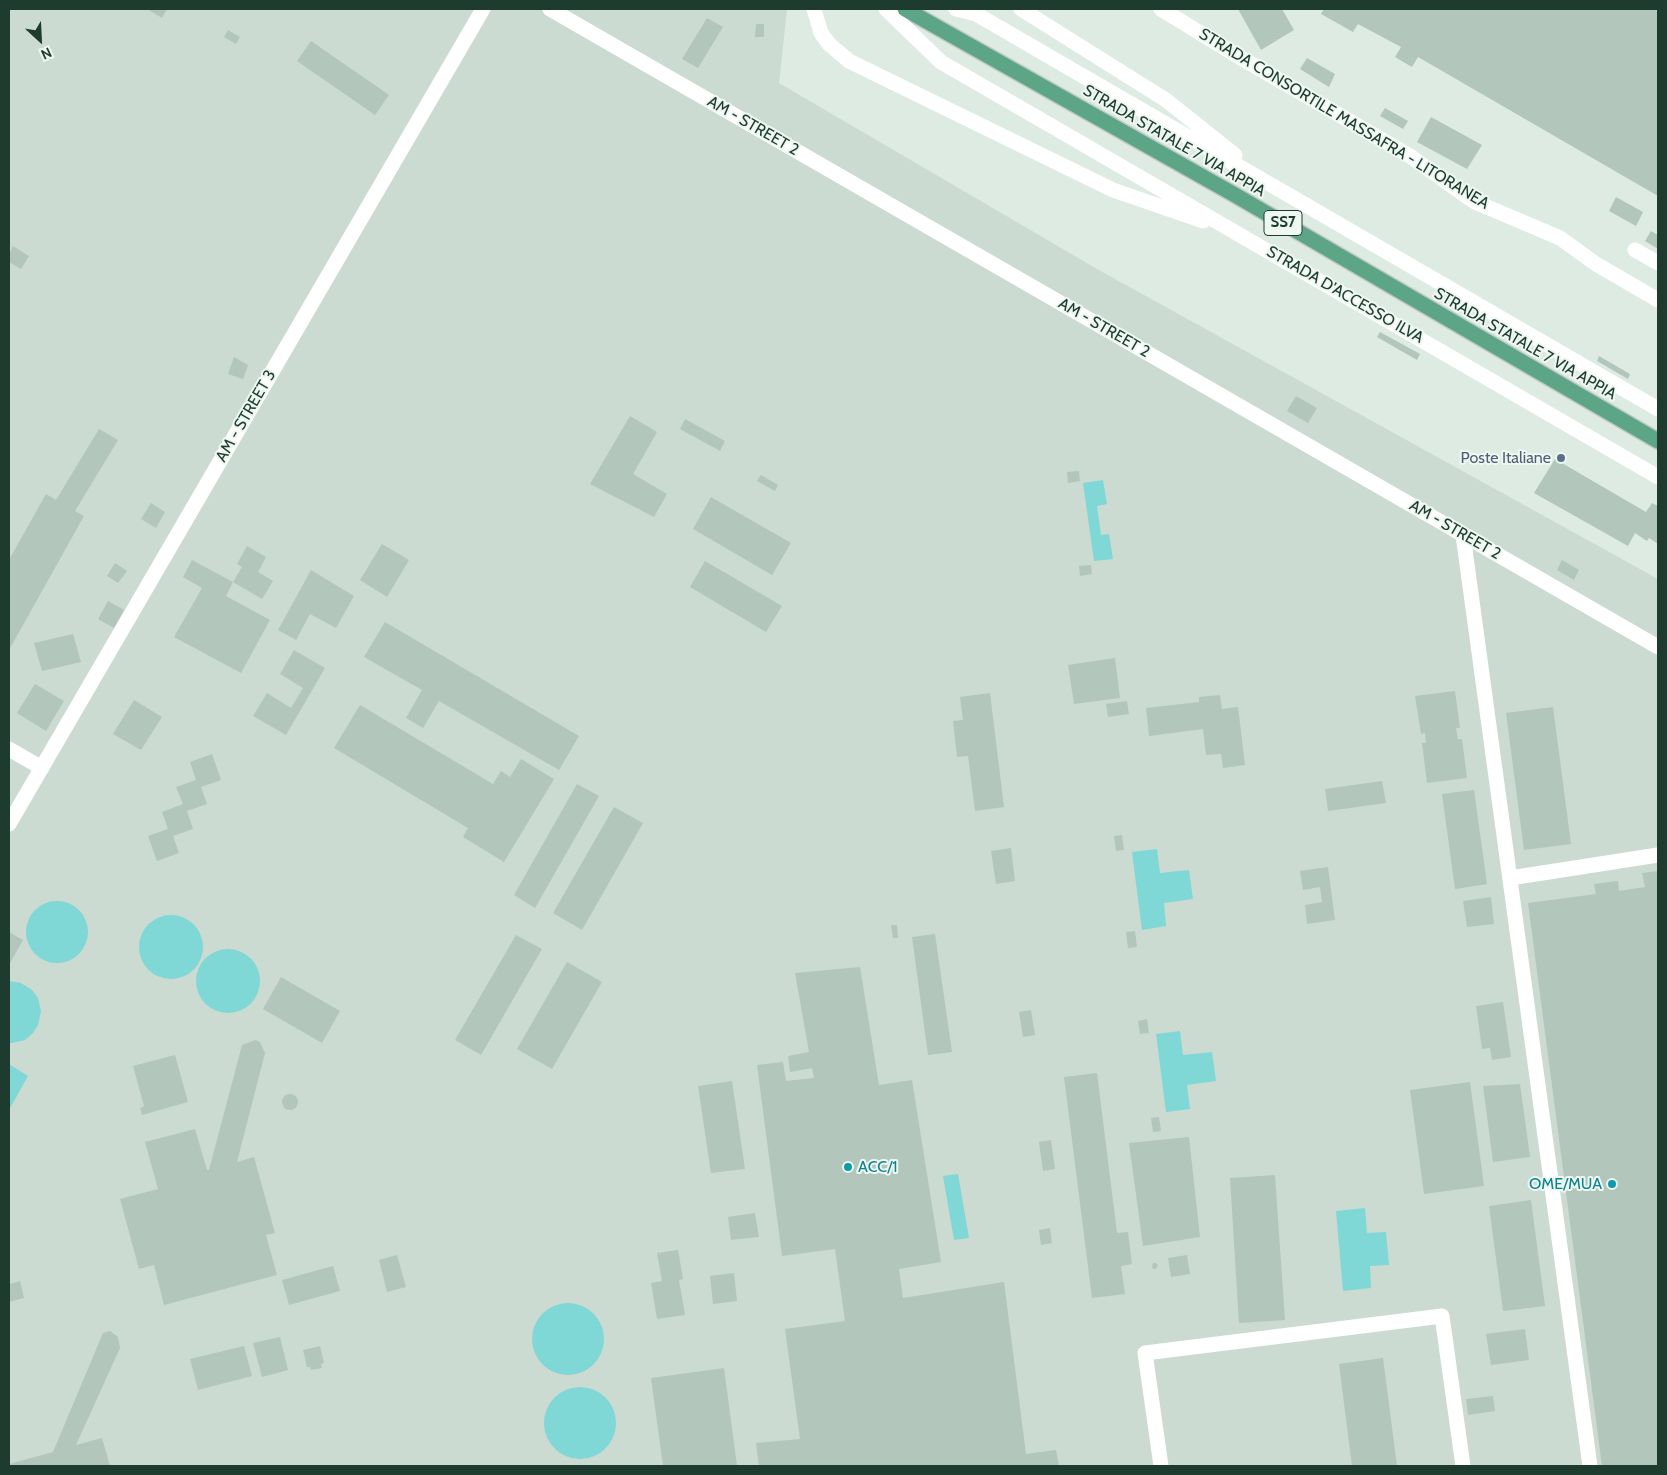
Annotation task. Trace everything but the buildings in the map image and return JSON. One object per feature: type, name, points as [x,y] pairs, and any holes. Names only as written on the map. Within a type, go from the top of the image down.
[{"type":"main road","name":"STRADA STATALE 7 VIA APPIA","points":[[905,9],[1244,200],[1658,442]]},
{"type":"street","name":"AM - STREET 3","points":[[9,824],[483,9]]},
{"type":"street","name":"AM - STREET 2","points":[[550,9],[1658,647]]},
{"type":"street","points":[[814,9],[821,33],[829,44],[849,60],[1112,190],[1237,233]]},
{"type":"street","name":"STRADA D'ACCESSO ILVA","points":[[886,9],[941,62],[1658,477]]},
{"type":"street","points":[[956,9],[976,14],[1658,409]]},
{"type":"street","points":[[1021,9],[1166,100],[1273,186]]},
{"type":"street","name":"STRADA CONSORTILE MASSAFRA - LITORANEA","points":[[1161,9],[1241,58],[1410,156],[1473,201],[1560,238],[1596,264],[1658,300]]},
{"type":"street","points":[[1635,250],[1658,262]]},
{"type":"street","points":[[1463,535],[1590,1466]]},
{"type":"street","points":[[9,749],[42,768]]},
{"type":"street","points":[[1510,878],[1658,855]]},
{"type":"street","points":[[1161,1466],[1145,1353],[1442,1316],[1463,1466]]},
{"type":"shaded area","points":[[9,9],[787,9],[779,83],[1097,269],[1658,579],[1658,1466],[9,1466]]},
{"type":"water","points":[[1103,480],[1107,504],[1097,506],[1101,535],[1109,534],[1113,559],[1094,561],[1083,483]]},
{"type":"water","points":[[1157,849],[1160,873],[1189,870],[1193,899],[1164,903],[1166,926],[1142,930],[1132,852]]},
{"type":"water","points":[[51,901],[63,901],[79,910],[86,920],[88,932],[86,944],[79,954],[63,963],[51,963],[40,958],[31,949],[26,938],[26,926],[31,915],[40,906]]},
{"type":"water","points":[[165,915],[177,915],[194,924],[201,935],[203,947],[201,959],[194,970],[177,979],[165,979],[153,974],[144,965],[139,953],[139,941],[144,929],[153,920]]},
{"type":"water","points":[[228,949],[246,955],[254,963],[260,981],[254,999],[246,1007],[228,1013],[210,1007],[202,999],[196,981],[202,963],[210,955]]},
{"type":"water","points":[[9,981],[21,983],[32,990],[38,998],[41,1011],[38,1025],[33,1033],[25,1040],[12,1043],[9,1043]]},
{"type":"water","points":[[1180,1031],[1183,1055],[1212,1052],[1216,1081],[1187,1085],[1190,1109],[1166,1112],[1156,1034]]},
{"type":"water","points":[[9,1064],[28,1076],[9,1110]]},
{"type":"water","points":[[958,1174],[969,1238],[954,1240],[943,1176]]},
{"type":"water","points":[[1365,1208],[1367,1233],[1386,1232],[1389,1265],[1370,1266],[1371,1288],[1343,1291],[1336,1211]]},
{"type":"water","points":[[568,1303],[588,1309],[598,1319],[604,1339],[598,1359],[588,1369],[568,1375],[548,1369],[538,1359],[532,1339],[538,1319],[548,1309]]},
{"type":"water","points":[[580,1387],[600,1393],[610,1403],[616,1423],[610,1443],[600,1453],[580,1459],[560,1453],[550,1443],[544,1423],[550,1403],[560,1393]]},
{"type":"place","name":"Poste Italiane","points":[[1561,458]]},
{"type":"place","name":"ACC/1","points":[[848,1167]]},
{"type":"place","name":"OME/MUA","points":[[1612,1184]]}]
